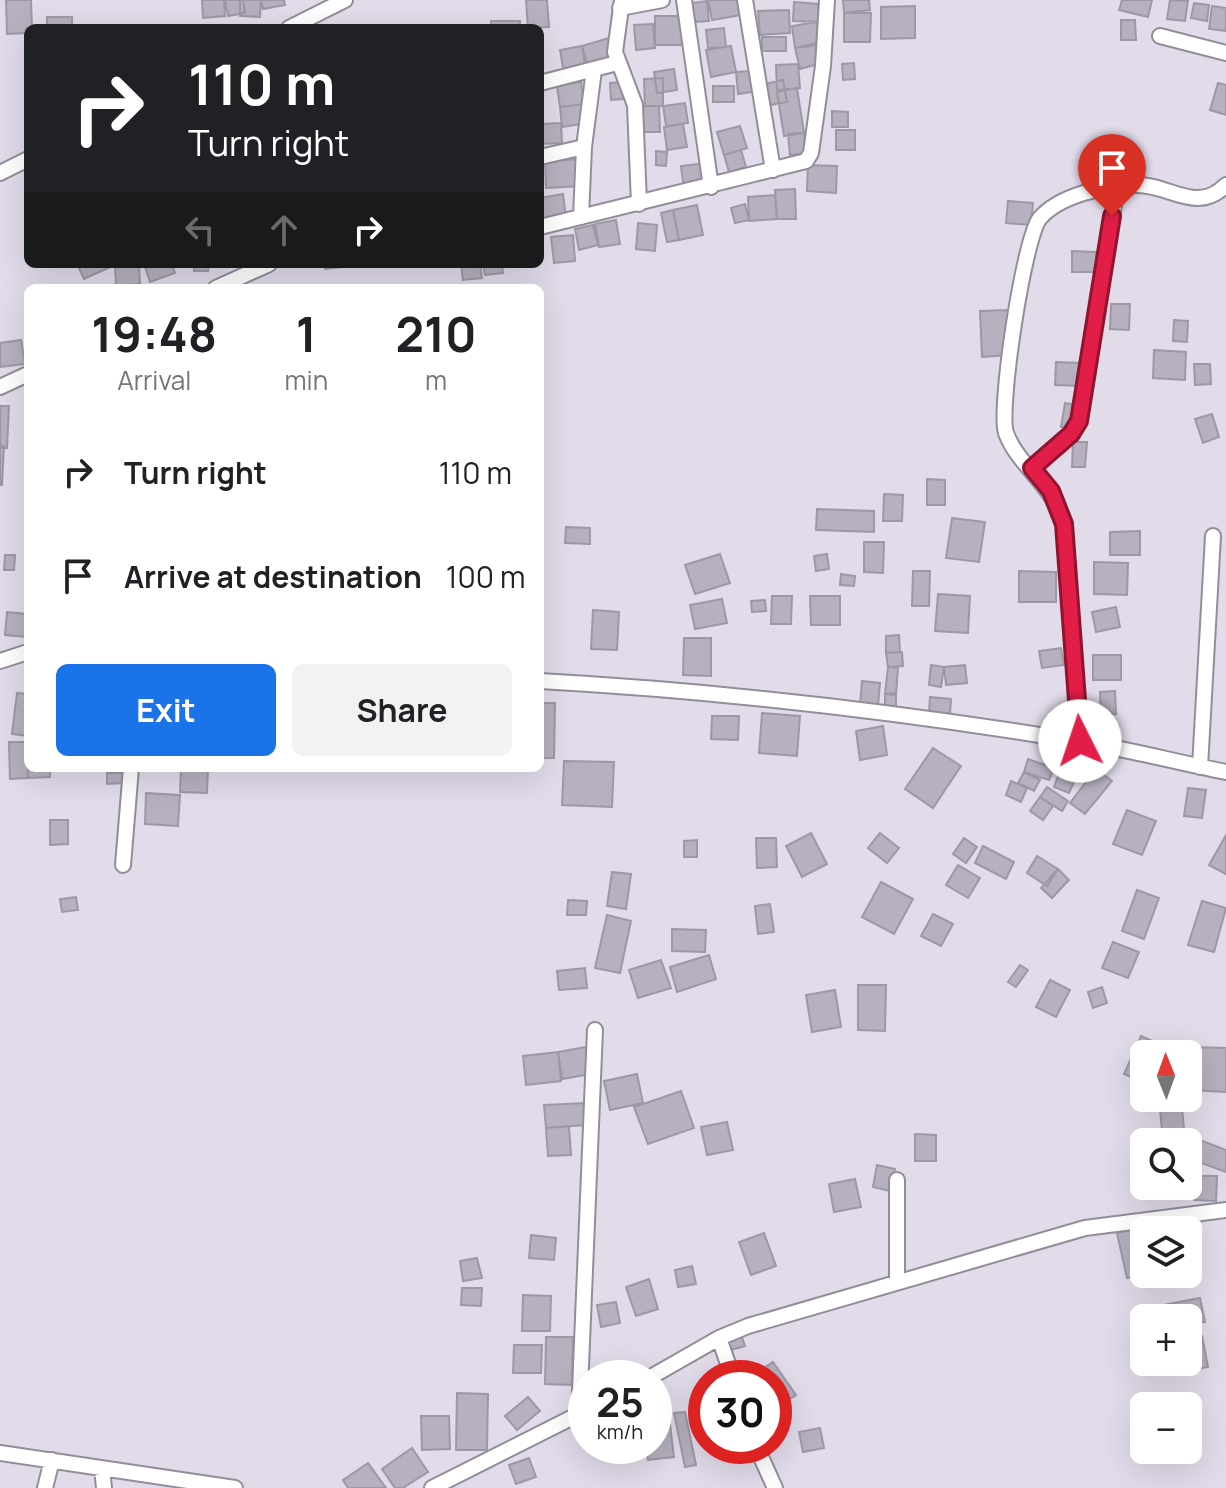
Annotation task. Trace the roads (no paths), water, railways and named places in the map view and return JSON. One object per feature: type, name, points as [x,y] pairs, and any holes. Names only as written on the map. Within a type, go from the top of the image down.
[{"type":"street","points":[[297,24],[345,0]]},
{"type":"street","points":[[639,204],[635,105],[617,63],[615,43],[621,4],[662,0]]},
{"type":"street","points":[[684,0],[711,187]]},
{"type":"street","points":[[745,0],[773,170]]},
{"type":"street","points":[[544,226],[801,163],[811,153],[823,66],[827,0]]},
{"type":"street","points":[[1160,36],[1226,53]]},
{"type":"street","points":[[544,82],[617,63]]},
{"type":"street","points":[[581,217],[584,147],[594,70]]},
{"type":"street","points":[[544,156],[584,147]]},
{"type":"street","points":[[0,173],[24,161]]},
{"type":"street","points":[[1080,741],[1064,524],[1051,491],[1009,440],[1003,409],[1032,233],[1038,220],[1059,204],[1117,187],[1149,185],[1199,199],[1218,193],[1226,185]]},
{"type":"street","points":[[1032,468],[1071,434],[1079,421],[1117,187]]},
{"type":"street","points":[[225,284],[260,268]]},
{"type":"street","points":[[0,387],[24,376]]},
{"type":"street","points":[[1200,767],[1213,536]]},
{"type":"street","points":[[0,661],[24,653]]},
{"type":"street","points":[[544,681],[699,691],[1080,741],[1226,772]]},
{"type":"street","points":[[123,865],[131,772]]},
{"type":"street","points":[[584,1360],[595,1030]]},
{"type":"street","points":[[897,1180],[897,1282]]},
{"type":"street","points":[[672,1365],[719,1338],[1085,1228],[1226,1210]]},
{"type":"street","points":[[719,1338],[727,1360]]},
{"type":"street","points":[[432,1488],[448,1484],[568,1420]]},
{"type":"street","points":[[0,1453],[235,1488]]},
{"type":"street","points":[[45,1488],[52,1460]]},
{"type":"street","points":[[764,1464],[775,1488]]},
{"type":"street","points":[[102,1469],[104,1488]]}]
